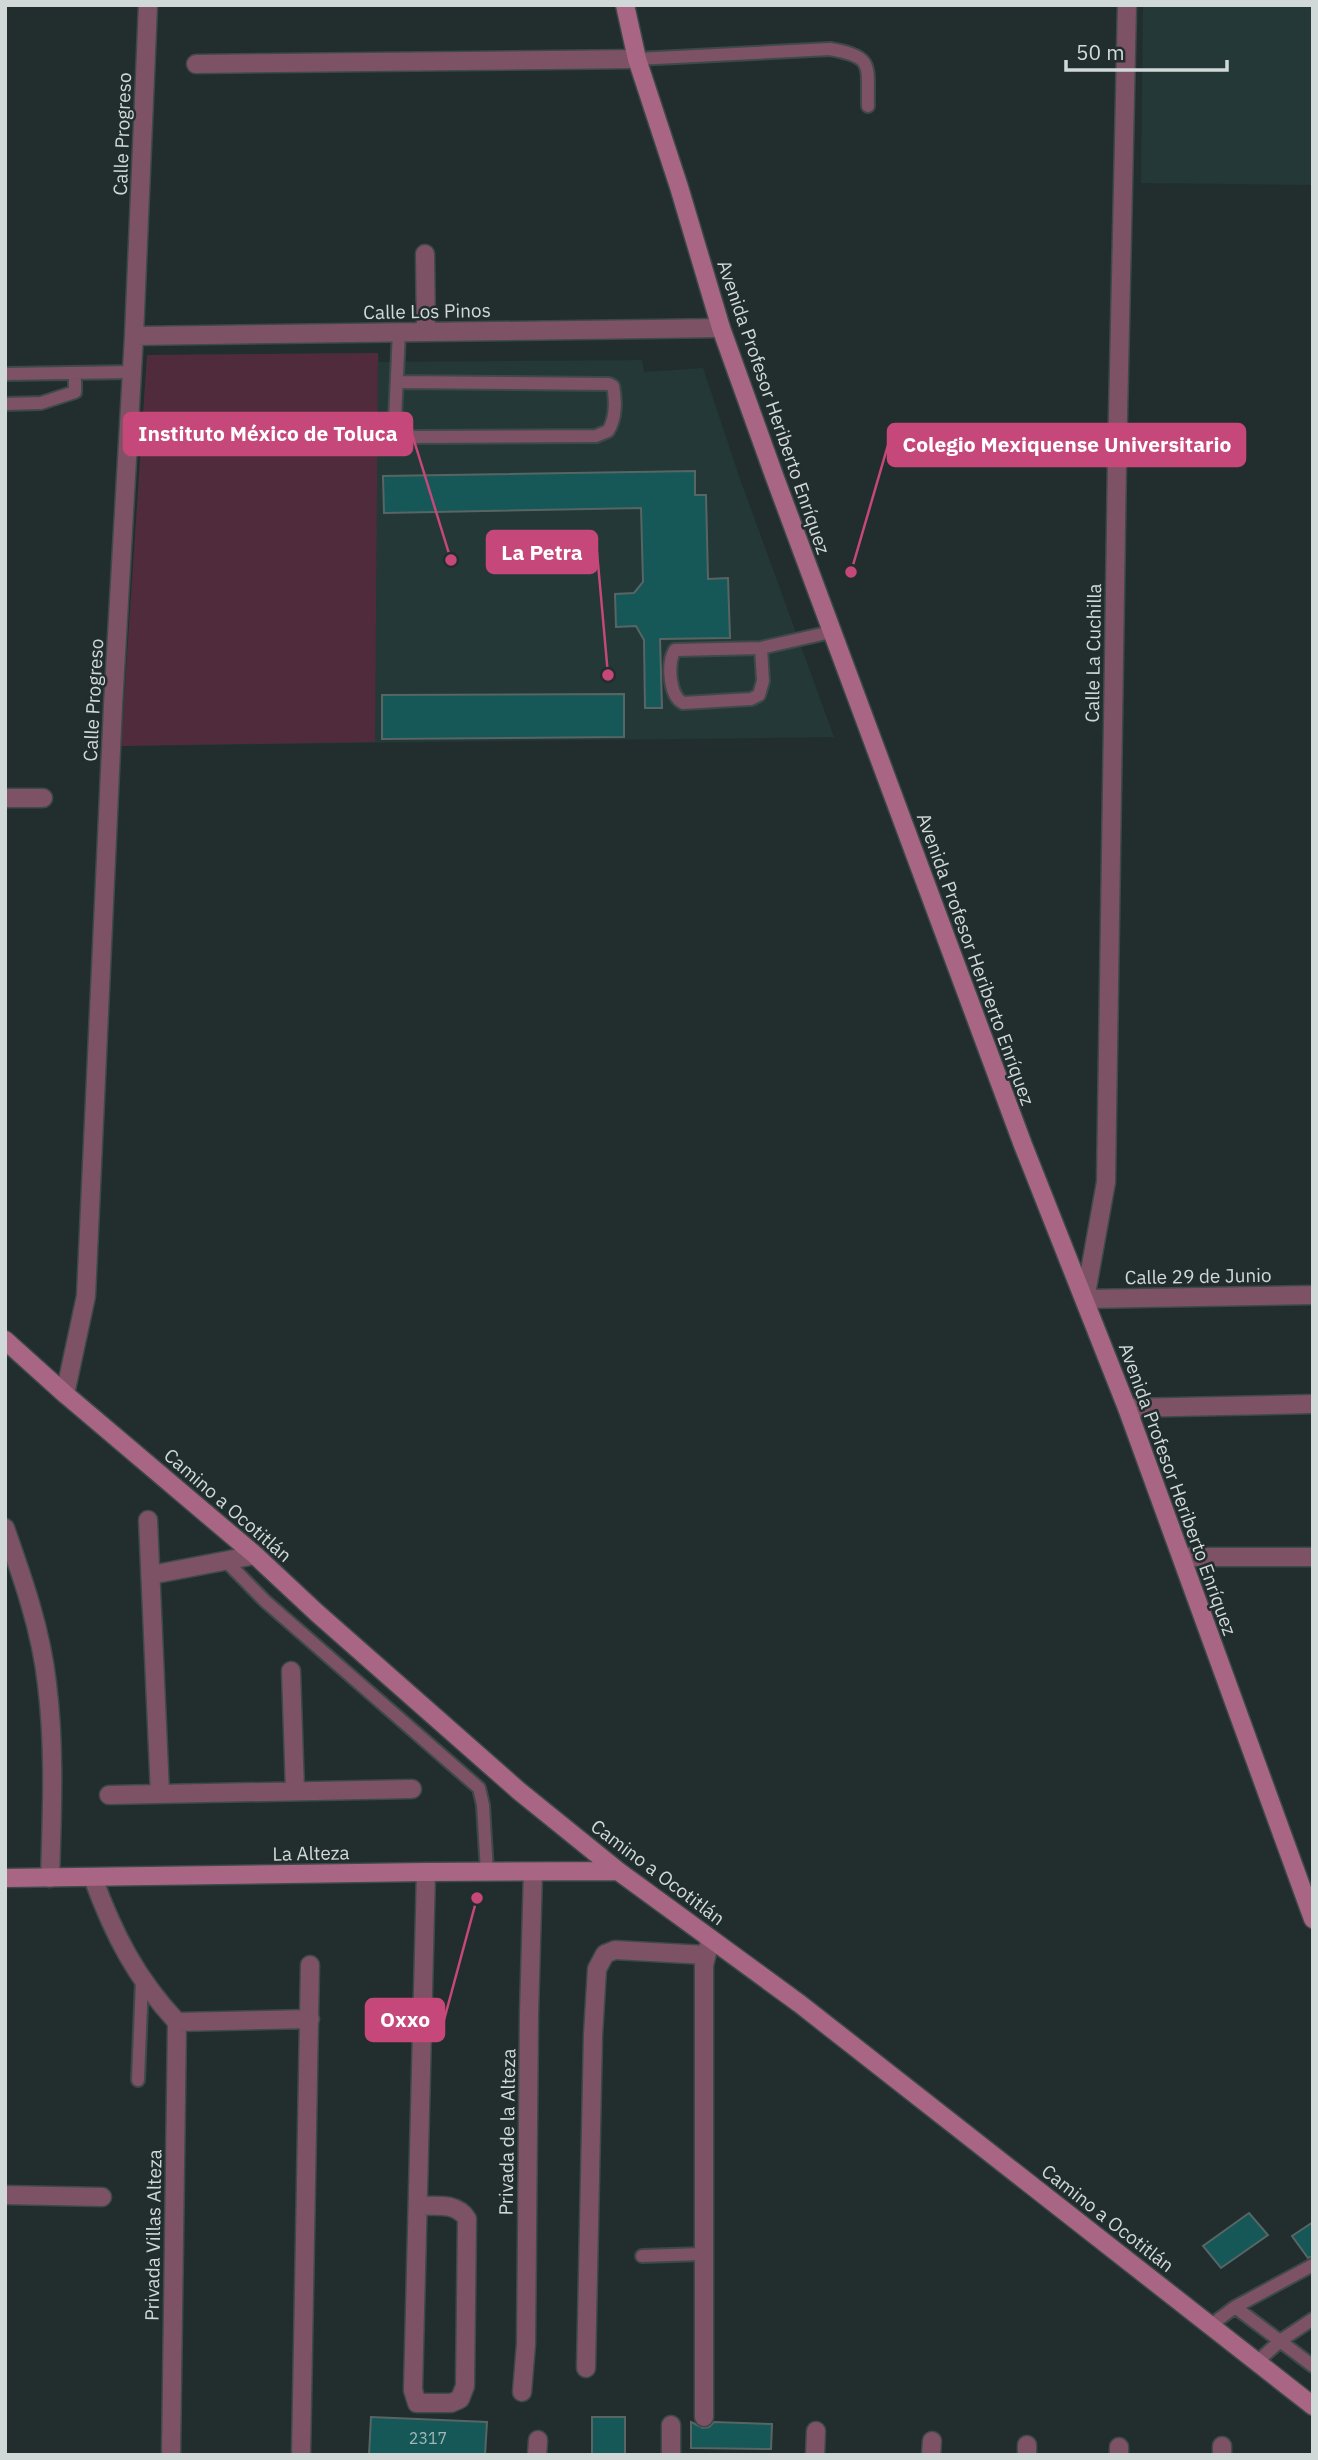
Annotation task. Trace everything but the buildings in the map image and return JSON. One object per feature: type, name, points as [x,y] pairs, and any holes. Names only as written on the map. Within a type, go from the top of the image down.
[{"type":"main road","name":"Avenida Profesor Heriberto Enríquez","points":[[625,5],[637,58],[721,328],[831,632],[1023,1145],[1127,1408],[1313,1919]]},
{"type":"main road","name":"Camino a Ocotitlán","points":[[5,1340],[255,1555],[477,1755],[709,1947],[800,2004],[1311,2401]]},
{"type":"main road","name":"La Alteza","points":[[5,1878],[618,1871]]},
{"type":"street","name":"Calle Progreso","points":[[65,1394],[86,1296],[148,5]]},
{"type":"street","name":"Calle La Cuchilla","points":[[1085,1299],[1106,1182],[1116,475],[1128,5]]},
{"type":"street","points":[[196,64],[637,58]]},
{"type":"street","points":[[425,254],[426,332]]},
{"type":"street","name":"Calle Los Pinos","points":[[134,336],[721,328]]},
{"type":"street","points":[[5,798],[43,798]]},
{"type":"street","name":"Calle 29 de Junio","points":[[1085,1299],[1313,1295]]},
{"type":"street","points":[[1127,1408],[1313,1404]]},
{"type":"street","points":[[148,1520],[160,1794]]},
{"type":"street","points":[[5,1528],[36,1622],[47,1682],[53,1744],[50,1878]]},
{"type":"street","points":[[151,1575],[255,1555]]},
{"type":"street","points":[[1182,1557],[1313,1557]]},
{"type":"street","points":[[291,1671],[295,1791]]},
{"type":"street","points":[[109,1795],[412,1789]]},
{"type":"street","points":[[418,2206],[426,1872]]},
{"type":"street","name":"Privada de la Alteza","points":[[523,2392],[533,1872]]},
{"type":"street","points":[[93,1878],[118,1941],[142,1981],[177,2022],[310,2019]]},
{"type":"street","points":[[586,2368],[593,2035],[597,1969],[605,1954],[615,1950],[709,1947],[702,2254],[704,2417]]},
{"type":"street","points":[[301,2448],[310,1965]]},
{"type":"street","name":"Privada Villas Alteza","points":[[171,2451],[177,2022]]},
{"type":"street","points":[[5,2195],[102,2197]]},
{"type":"street","name":"Privada de la Alteza","points":[[418,2206],[454,2207],[467,2218],[465,2386],[460,2399],[451,2403],[417,2403],[413,2390],[418,2206]]},
{"type":"street","points":[[671,2425],[671,2455]]},
{"type":"street","points":[[816,2431],[816,2455]]},
{"type":"lane","points":[[637,58],[830,48],[860,57],[867,69],[868,106]]},
{"type":"lane","points":[[397,382],[609,384],[614,391],[614,419],[608,431],[596,436],[414,437],[401,432],[397,426],[397,382],[399,332]]},
{"type":"lane","points":[[5,374],[132,372]]},
{"type":"lane","points":[[5,404],[41,403],[75,392],[75,373]]},
{"type":"lane","points":[[761,648],[763,681],[759,695],[751,699],[683,703],[673,694],[671,662],[674,651],[761,648],[831,632]]},
{"type":"lane","points":[[225,1560],[265,1601],[479,1788],[483,1805],[487,1872]]},
{"type":"lane","points":[[138,2080],[142,1981]]},
{"type":"lane","points":[[642,2256],[702,2254]]},
{"type":"lane","points":[[1211,2325],[1235,2307],[1313,2265]]},
{"type":"lane","points":[[1235,2307],[1313,2366]]},
{"type":"lane","points":[[1258,2361],[1280,2341],[1313,2319]]},
{"type":"shaded area","points":[[1143,5],[1313,5],[1313,185],[1141,183]]},
{"type":"shaded area","points":[[378,353],[379,362],[642,360],[644,372],[703,368],[740,479],[834,737],[121,746],[147,355]]},
{"type":"shaded area","points":[[378,353],[375,742],[121,746],[147,355]]},
{"type":"place","name":"Instituto México de Toluca","points":[[451,560]]},
{"type":"place","name":"Colegio Mexiquense Universitario","points":[[851,572]]},
{"type":"place","name":"La Petra","points":[[608,675]]},
{"type":"place","name":"Oxxo","points":[[477,1898]]}]
